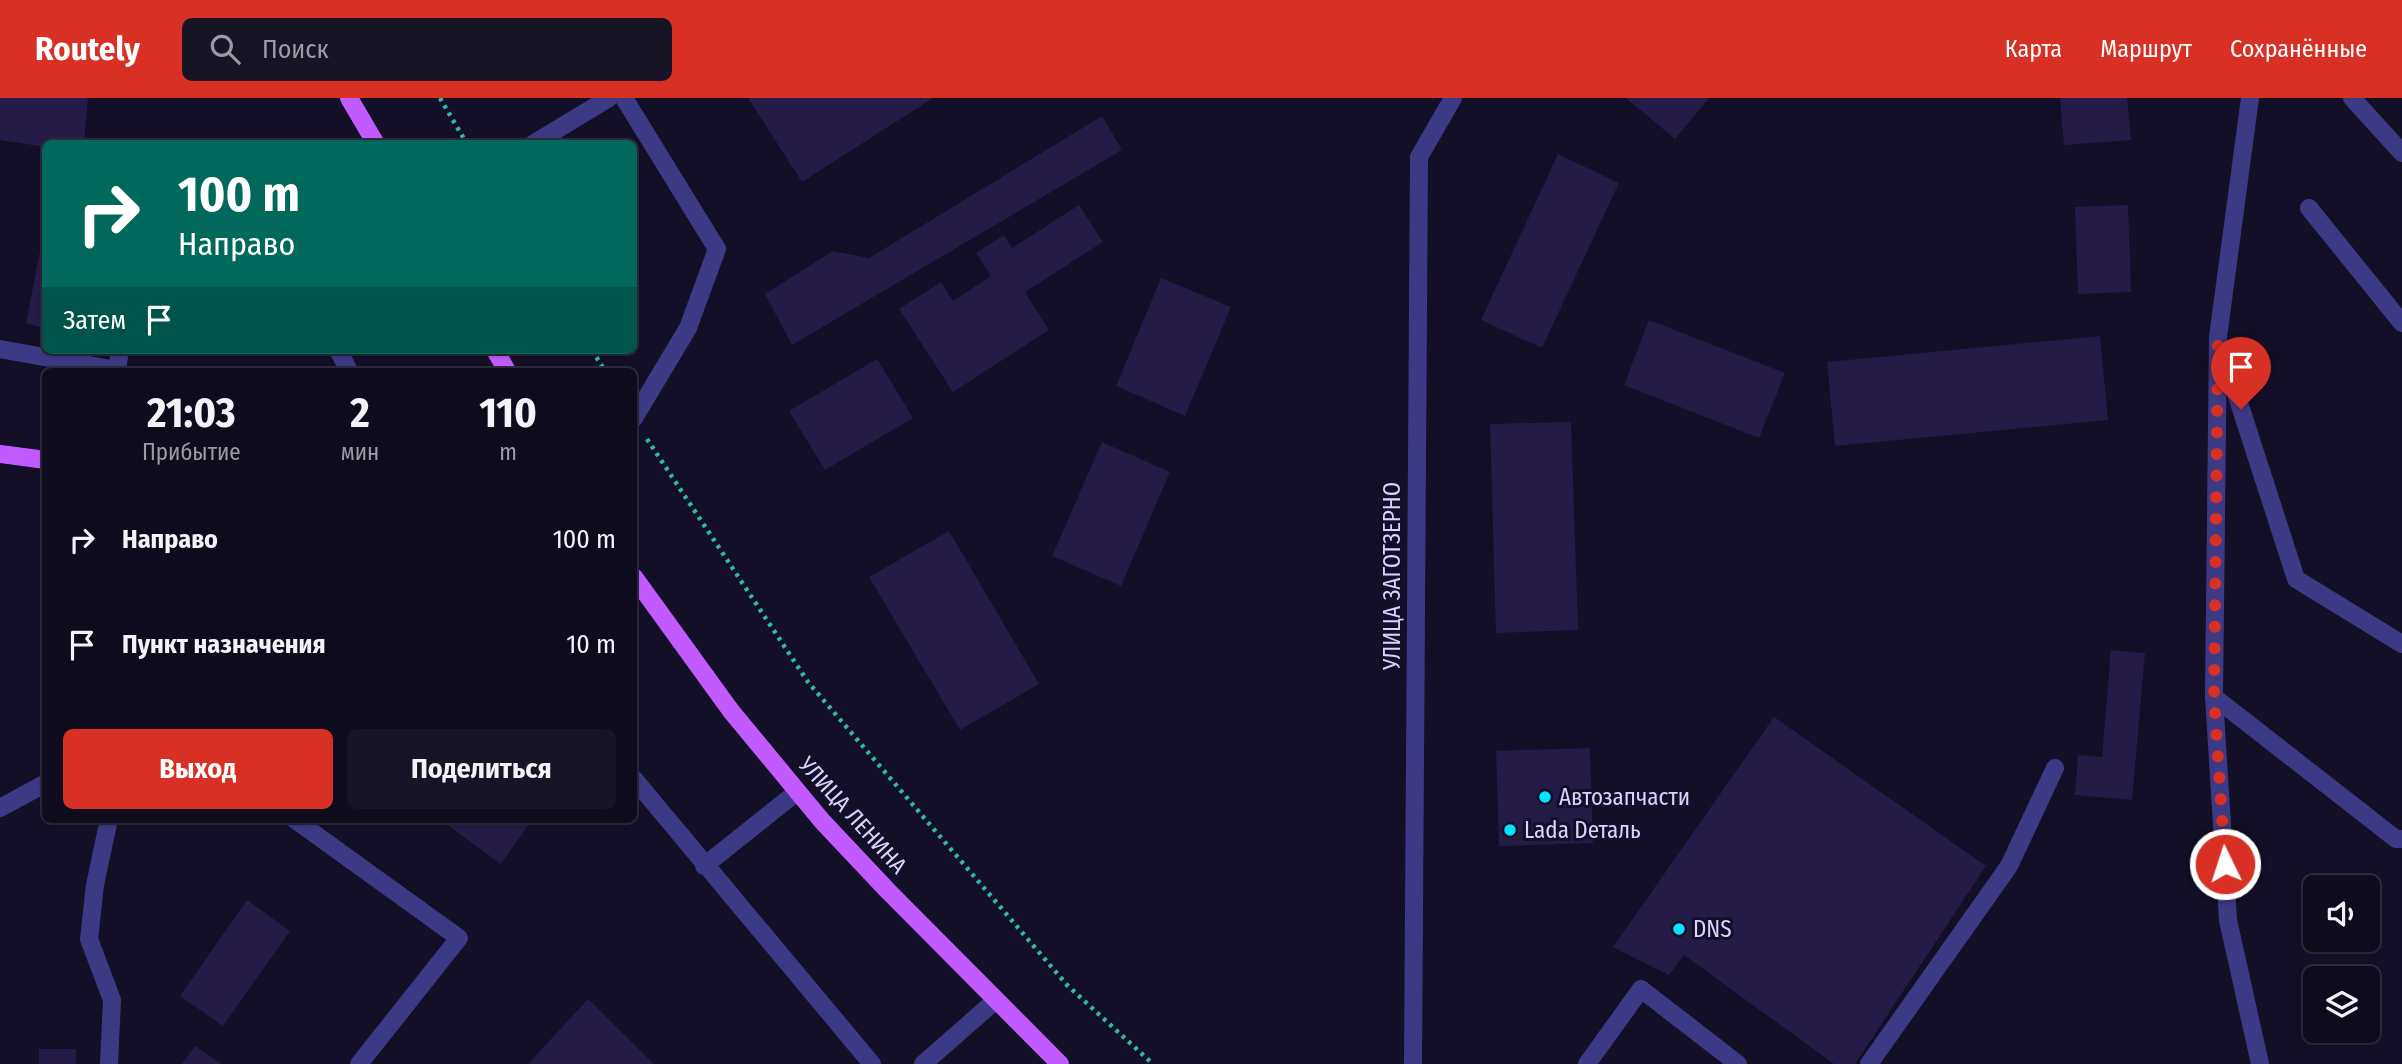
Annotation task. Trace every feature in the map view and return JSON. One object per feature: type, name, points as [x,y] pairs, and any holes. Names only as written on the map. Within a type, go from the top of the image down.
[{"type":"main road","points":[[349,98],[374,140]]},
{"type":"main road","points":[[0,454],[42,459]]},
{"type":"main road","name":"УЛИЦА ЛЕНИНА","points":[[637,581],[731,711],[797,792],[888,891],[1060,1064]]},
{"type":"street","points":[[540,140],[609,98]]},
{"type":"street","points":[[624,98],[717,249],[688,328],[637,413]]},
{"type":"street","name":"УЛИЦА ЗАГОТЗЕРНО","points":[[1413,1064],[1419,157],[1453,98]]},
{"type":"street","points":[[2250,98],[2218,337],[2214,697],[2228,920],[2260,1064]]},
{"type":"street","points":[[2352,98],[2399,142]]},
{"type":"street","points":[[2309,208],[2402,323]]},
{"type":"street","points":[[2218,337],[2297,579],[2402,644]]},
{"type":"street","points":[[0,349],[110,368]]},
{"type":"street","points":[[2214,697],[2400,842]]},
{"type":"street","points":[[1869,1064],[2009,866],[2055,768]]},
{"type":"street","points":[[637,783],[872,1064]]},
{"type":"street","points":[[0,808],[42,785]]},
{"type":"street","points":[[704,866],[797,792]]},
{"type":"street","points":[[108,823],[95,885],[89,939],[112,1000],[109,1064]]},
{"type":"street","points":[[300,823],[459,938],[359,1064]]},
{"type":"street","points":[[1587,1064],[1641,989],[1738,1064]]},
{"type":"street","points":[[923,1064],[996,1000]]},
{"type":"path","points":[[440,98],[465,140]]},
{"type":"path","points":[[637,423],[670,477],[808,682],[1067,985],[1153,1064]]},
{"type":"building","points":[[0,98],[88,98],[84,140],[42,140],[42,146],[0,140]]},
{"type":"building","points":[[748,98],[933,98],[802,182]]},
{"type":"building","points":[[1626,98],[1709,98],[1675,139]]},
{"type":"building","points":[[2060,98],[2127,98],[2131,140],[2064,145]]},
{"type":"building","points":[[1102,116],[1122,150],[792,345],[765,294],[833,251],[869,258]]},
{"type":"building","points":[[1558,154],[1619,183],[1542,348],[1481,320]]},
{"type":"building","points":[[1079,205],[1103,242],[1025,292],[1049,330],[953,392],[899,309],[941,282],[953,301],[991,276],[976,253],[1004,235],[1012,248]]},
{"type":"building","points":[[2128,205],[2131,292],[2078,294],[2075,207]]},
{"type":"building","points":[[40,251],[42,328],[26,323]]},
{"type":"building","points":[[1161,278],[1231,307],[1185,416],[1116,386]]},
{"type":"building","points":[[1649,320],[1785,373],[1759,438],[1624,385]]},
{"type":"building","points":[[2100,336],[2108,420],[1835,446],[1827,362]]},
{"type":"building","points":[[877,359],[913,418],[825,470],[789,411]]},
{"type":"building","points":[[1571,422],[1578,630],[1496,633],[1490,424]]},
{"type":"building","points":[[1102,442],[1170,472],[1121,586],[1052,556]]},
{"type":"building","points":[[949,531],[1039,684],[960,730],[869,577]]},
{"type":"building","points":[[2111,650],[2145,653],[2132,800],[2075,795],[2078,755],[2102,757]]},
{"type":"building","points":[[1774,717],[1986,866],[1855,1064],[1834,1064],[1684,955],[1669,975],[1613,947]]},
{"type":"building","name":"Автозапчасти","points":[[1590,748],[1593,843],[1499,846],[1496,751]]},
{"type":"building","points":[[445,823],[528,823],[501,864]]},
{"type":"building","points":[[247,900],[290,931],[223,1026],[180,996]]},
{"type":"building","points":[[588,999],[654,1064],[528,1064]]},
{"type":"building","points":[[195,1046],[222,1064],[182,1064]]},
{"type":"building","points":[[39,1049],[76,1049],[76,1064],[39,1064]]},
{"type":"place","name":"Автозапчасти","points":[[1545,797]]},
{"type":"place","name":"Lada Dеталь","points":[[1510,830]]},
{"type":"place","name":"DNS","points":[[1679,929]]},
{"type":"route","points":[[2225,864],[2214,697],[2218,337],[2241,409]]}]
